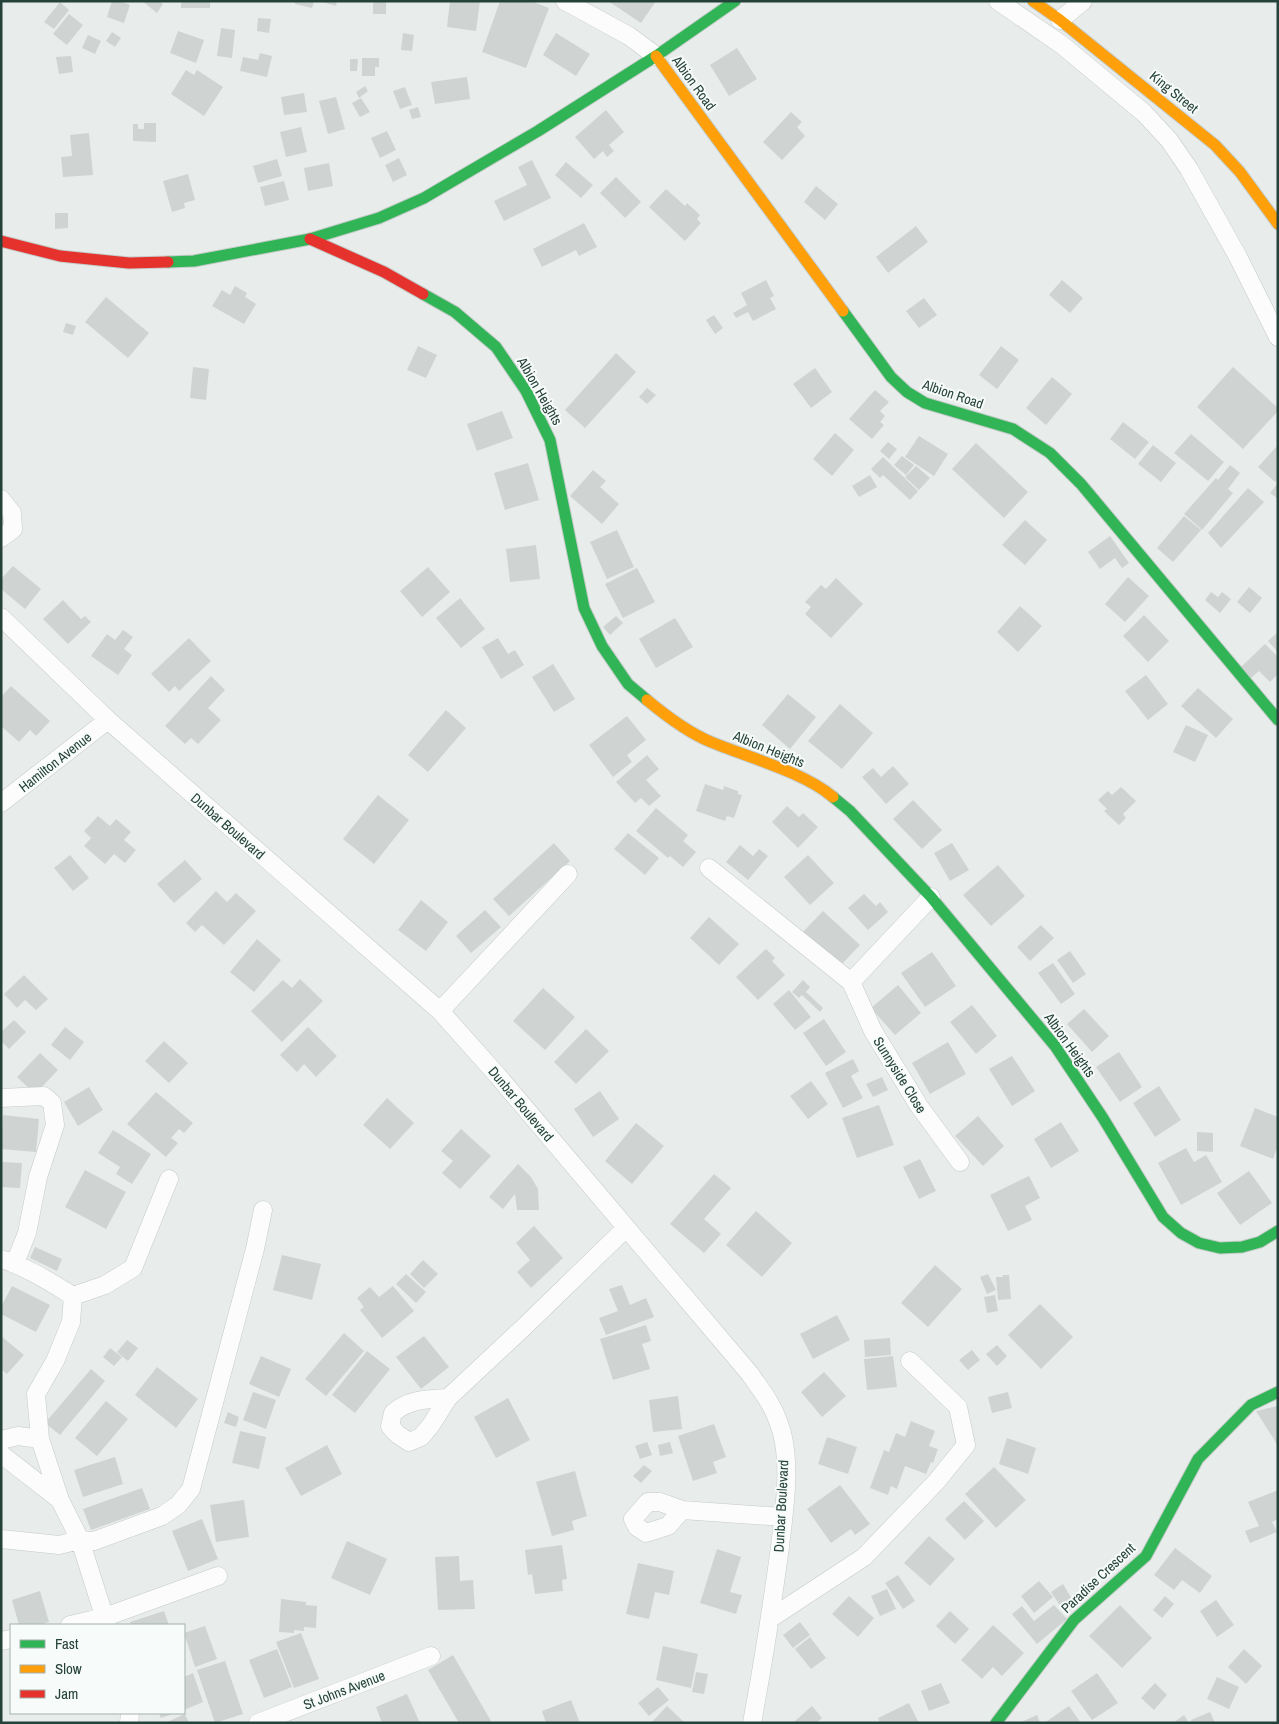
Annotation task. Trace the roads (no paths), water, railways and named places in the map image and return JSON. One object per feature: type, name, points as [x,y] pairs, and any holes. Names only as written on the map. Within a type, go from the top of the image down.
[{"type":"street","points":[[565,1],[629,36],[656,56]]},
{"type":"street","points":[[1,240],[60,256],[128,263],[194,261],[310,239],[378,218],[424,198],[538,131],[656,56],[735,1]]},
{"type":"street","points":[[998,1],[1062,45],[1144,113],[1169,140],[1189,169],[1234,249],[1278,337]]},
{"type":"street","name":"King Street","points":[[1033,1],[1060,20],[1215,145],[1240,172],[1278,224]]},
{"type":"street","points":[[1060,20],[1083,1]]},
{"type":"street","name":"Albion Road","points":[[656,56],[892,377],[906,392],[925,403],[1013,429],[1050,453],[1081,484],[1278,720]]},
{"type":"street","name":"Albion Heights","points":[[310,239],[384,272],[455,312],[496,347],[526,391],[550,440],[584,608],[602,646],[628,684],[664,714],[708,741],[798,776],[823,788],[850,810],[931,897],[1055,1046],[1103,1118],[1163,1217],[1181,1233],[1199,1243],[1220,1248],[1242,1247],[1260,1242],[1278,1231]]},
{"type":"street","points":[[1,499],[12,513],[13,529],[1,538]]},
{"type":"street","name":"Dunbar Boulevard","points":[[1,617],[108,720],[440,1011],[498,1076],[750,1374],[771,1403],[782,1435],[786,1467],[783,1517],[771,1618],[752,1723]]},
{"type":"street","name":"Hamilton Avenue","points":[[1,803],[108,720]]},
{"type":"street","name":"Sunnyside Close","points":[[709,868],[850,982],[873,1031],[919,1106],[960,1162]]},
{"type":"street","points":[[440,1011],[568,874]]},
{"type":"street","points":[[850,982],[931,897]]},
{"type":"street","points":[[1,1098],[44,1096],[52,1103],[55,1125],[38,1177],[27,1233],[8,1261],[73,1296],[105,1285],[133,1268],[169,1179]]},
{"type":"street","points":[[1,1539],[59,1545],[80,1540],[94,1540],[162,1516],[178,1505],[191,1489],[255,1249],[263,1210]]},
{"type":"street","points":[[448,1398],[626,1228]]},
{"type":"street","points":[[73,1296],[71,1322],[68,1330],[55,1361],[36,1394],[40,1439],[60,1500],[80,1540],[106,1621]]},
{"type":"street","points":[[771,1618],[864,1557],[936,1482],[966,1445],[958,1407],[910,1360]]},
{"type":"street","name":"Paradise Crescent","points":[[996,1723],[1074,1620],[1146,1556],[1198,1459],[1251,1405],[1278,1392]]},
{"type":"street","points":[[1,1440],[18,1436],[40,1439]]},
{"type":"street","points":[[1,1454],[60,1500]]},
{"type":"street","points":[[682,1510],[783,1517]]},
{"type":"street","points":[[79,1624],[106,1621],[218,1576]]},
{"type":"street","name":"St Johns Avenue","points":[[258,1723],[431,1656]]}]
